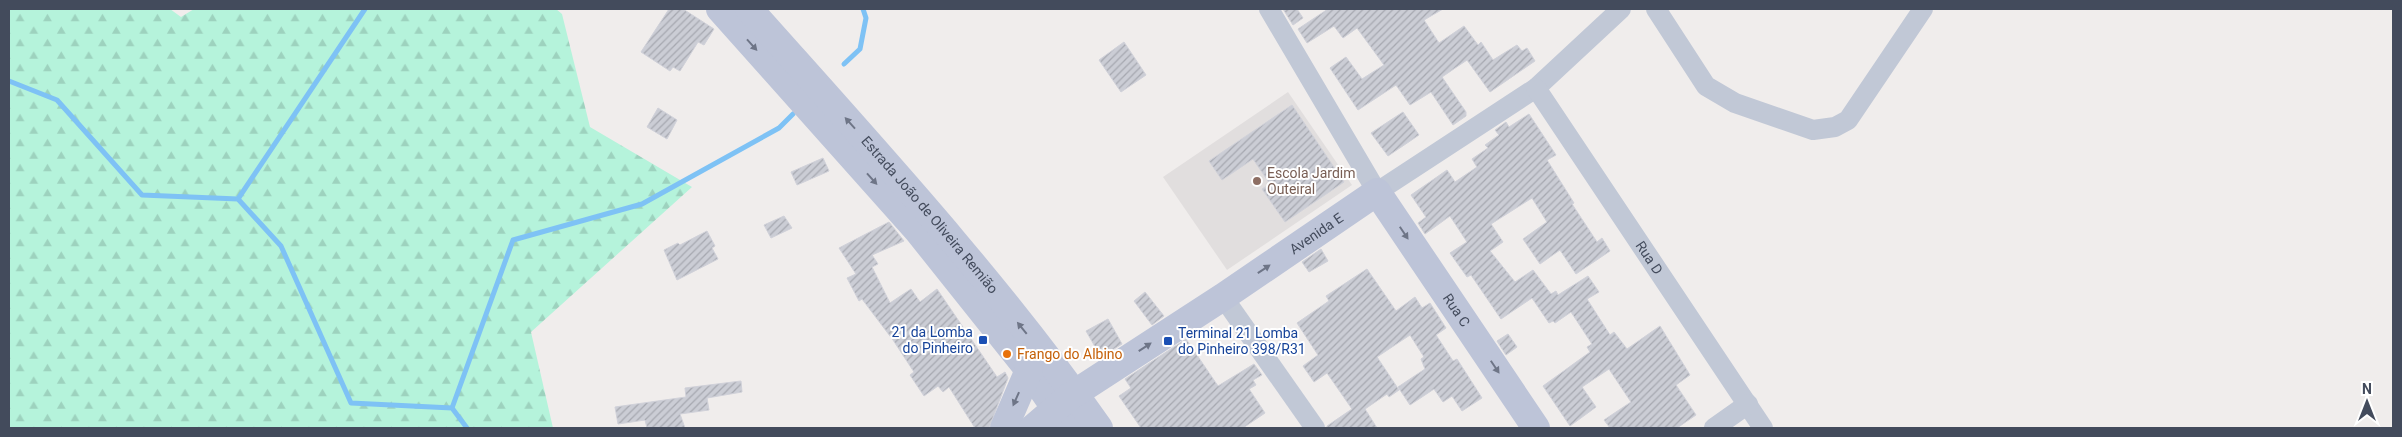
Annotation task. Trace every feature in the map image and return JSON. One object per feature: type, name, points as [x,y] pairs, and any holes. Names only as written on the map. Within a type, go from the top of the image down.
[{"type":"main road","name":"Estrada João de Oliveira Remião","points":[[720,9],[918,231],[1029,370],[1066,410],[1099,428]]},
{"type":"main road","name":"Estrada João de Oliveira Remião","points":[[749,9],[936,219],[1066,410]]},
{"type":"main road","name":"Avenida E","points":[[1033,428],[1066,410],[1223,296],[1377,192]]},
{"type":"main road","name":"Rua C","points":[[1377,192],[1536,428]]},
{"type":"main road","points":[[1004,428],[1029,370]]},
{"type":"street","points":[[1269,9],[1377,192]]},
{"type":"street","name":"Avenida E","points":[[1377,192],[1536,88],[1621,9]]},
{"type":"street","points":[[1656,9],[1706,86],[1735,102],[1813,130],[1835,127],[1848,120],[1923,9]]},
{"type":"street","name":"Rua D","points":[[1536,88],[1763,428]]},
{"type":"street","points":[[1223,296],[1315,428]]},
{"type":"street","points":[[1714,428],[1748,404]]},
{"type":"shaded area","name":"Escola Jardim Outeiral","points":[[1288,92],[1352,185],[1227,270],[1163,177]]},
{"type":"green space","points":[[9,9],[170,9],[181,17],[194,9],[556,9],[562,14],[590,127],[692,187],[531,332],[553,428],[9,428]]},
{"type":"building","points":[[669,9],[683,9],[714,29],[704,45],[698,42],[680,71],[673,67],[670,71],[641,52]]},
{"type":"building","points":[[1283,9],[1297,9],[1303,18],[1293,25]]},
{"type":"building","points":[[1328,9],[1443,9],[1424,20],[1439,43],[1464,26],[1478,45],[1481,42],[1493,60],[1517,45],[1522,51],[1527,48],[1535,61],[1490,92],[1467,60],[1442,77],[1466,112],[1466,116],[1453,125],[1431,92],[1410,105],[1396,85],[1358,110],[1330,68],[1346,57],[1362,79],[1384,65],[1357,28],[1343,38],[1334,26],[1307,43],[1298,29]]},
{"type":"building","points":[[1124,42],[1146,75],[1121,92],[1099,60]]},
{"type":"building","points":[[1292,105],[1344,182],[1285,222],[1262,189],[1270,184],[1253,159],[1222,180],[1209,161]]},
{"type":"building","points":[[658,108],[677,120],[667,139],[647,127]]},
{"type":"building","points":[[1403,112],[1419,135],[1388,156],[1371,133]]},
{"type":"building","points":[[1529,114],[1556,155],[1547,160],[1574,203],[1572,204],[1597,242],[1602,238],[1610,251],[1576,274],[1560,250],[1540,264],[1523,239],[1547,222],[1532,198],[1491,224],[1503,242],[1490,251],[1515,282],[1533,270],[1551,294],[1556,291],[1558,295],[1588,276],[1599,292],[1587,299],[1610,335],[1614,332],[1627,349],[1660,326],[1690,375],[1676,385],[1696,415],[1677,428],[1610,428],[1604,420],[1631,402],[1609,369],[1582,387],[1596,407],[1570,426],[1543,386],[1590,352],[1587,347],[1592,344],[1571,312],[1555,323],[1553,321],[1549,323],[1532,298],[1501,319],[1471,275],[1467,277],[1450,253],[1467,242],[1450,216],[1425,234],[1418,223],[1426,217],[1411,195],[1447,170],[1455,182],[1477,167],[1472,159],[1488,148],[1485,145],[1499,135],[1495,130],[1506,122],[1509,127]]},
{"type":"building","points":[[823,158],[829,171],[797,185],[791,172]]},
{"type":"building","points":[[784,216],[792,228],[771,238],[764,225]]},
{"type":"building","points":[[889,222],[904,241],[872,255],[878,264],[872,267],[890,303],[911,289],[920,302],[937,289],[997,377],[1005,372],[1008,378],[989,428],[975,428],[949,387],[943,392],[938,386],[924,396],[910,375],[914,372],[862,299],[859,301],[847,278],[856,274],[839,248]]},
{"type":"building","points":[[707,231],[715,246],[712,248],[718,259],[677,280],[664,250],[678,243],[680,245]]},
{"type":"building","points":[[1321,249],[1328,261],[1309,272],[1302,262]]},
{"type":"building","points":[[1367,269],[1396,311],[1415,297],[1422,308],[1430,303],[1446,328],[1436,335],[1453,361],[1457,359],[1482,398],[1462,411],[1452,396],[1443,402],[1434,389],[1410,405],[1398,387],[1425,369],[1421,359],[1424,357],[1410,335],[1377,357],[1399,390],[1389,397],[1387,394],[1365,409],[1377,428],[1327,428],[1327,426],[1352,409],[1327,373],[1314,382],[1303,366],[1318,355],[1297,323],[1329,301],[1326,296]]},
{"type":"building","points":[[1145,292],[1164,316],[1152,325],[1134,301]]},
{"type":"building","points":[[1108,319],[1122,344],[1101,357],[1086,331]]},
{"type":"building","points":[[1508,334],[1517,347],[1506,355],[1497,341]]},
{"type":"building","points":[[1186,339],[1218,386],[1254,364],[1262,375],[1253,380],[1256,385],[1249,389],[1265,413],[1243,428],[1141,428],[1119,396],[1131,388],[1125,379]]},
{"type":"building","points":[[741,381],[742,392],[707,398],[709,410],[680,414],[685,428],[647,428],[645,420],[618,424],[615,407],[686,397],[685,388]]},
{"type":"waterway","points":[[238,199],[365,9]]},
{"type":"waterway","points":[[844,64],[860,49],[866,18],[863,9]]},
{"type":"waterway","points":[[9,81],[57,100],[142,195],[238,199],[281,246],[351,403],[452,408],[467,428]]},
{"type":"waterway","points":[[452,408],[513,240],[642,204],[779,128],[793,114]]},
{"type":"place","name":"Escola Jardim Outeiral","points":[[1257,181]]},
{"type":"place","name":"21 da Lomba do Pinheiro","points":[[983,340]]},
{"type":"place","name":"Terminal 21 Lomba do Pinheiro 398/R31","points":[[1168,341]]},
{"type":"place","name":"Frango do Albino","points":[[1007,354]]}]
